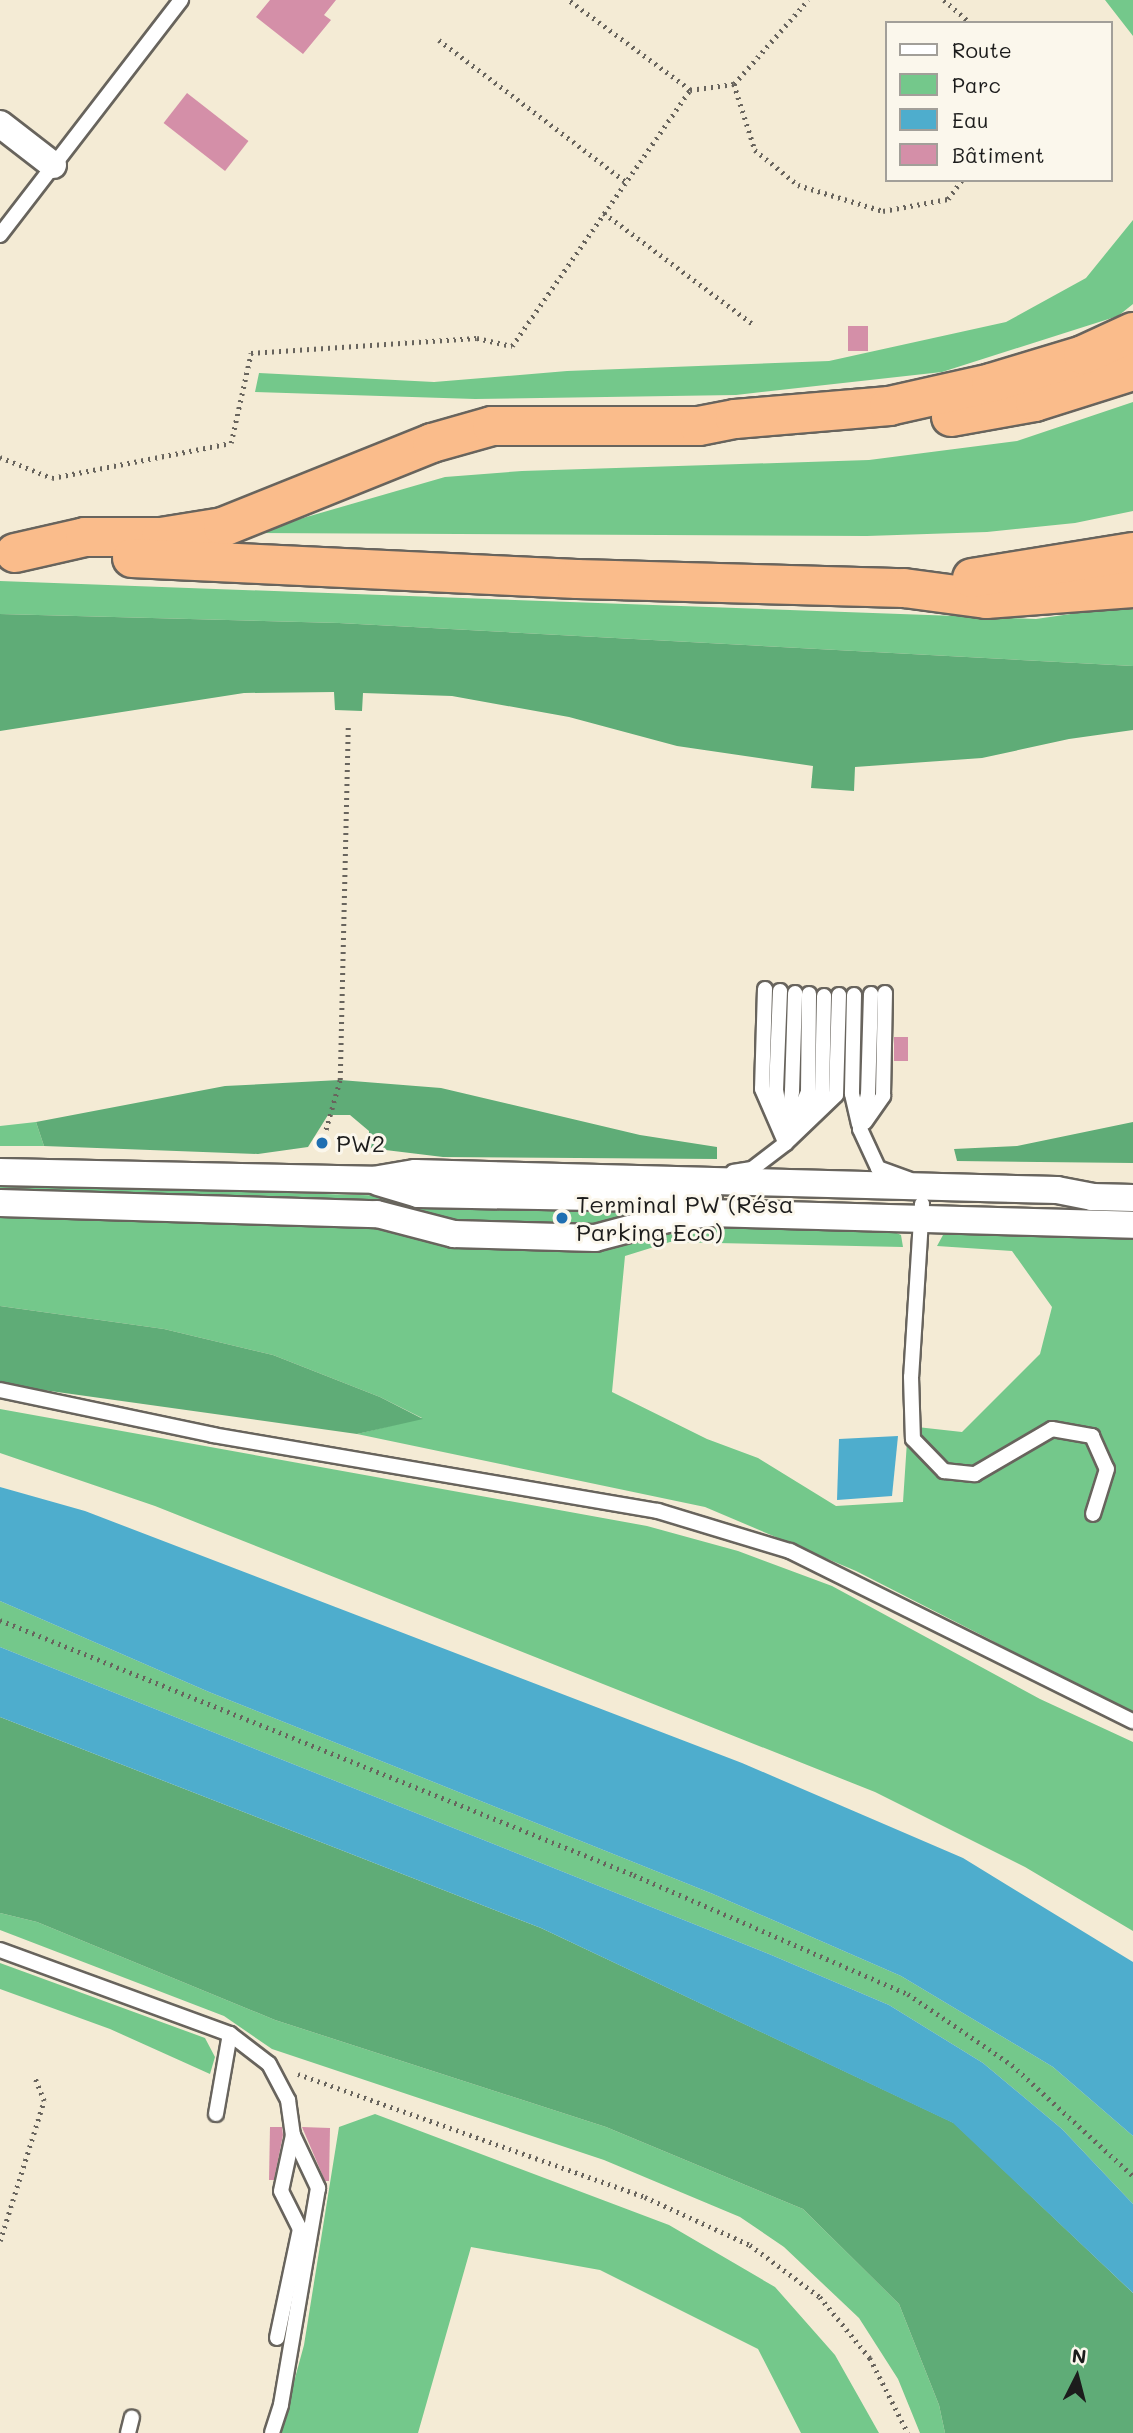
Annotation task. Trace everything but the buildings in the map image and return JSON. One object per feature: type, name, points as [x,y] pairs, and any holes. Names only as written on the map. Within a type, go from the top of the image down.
[{"type":"highway","points":[[1133,332],[1083,355],[889,406],[735,419],[699,426],[492,426],[432,443],[223,527],[161,537],[85,537],[15,553],[577,579],[904,588],[986,599],[1133,588]]},
{"type":"highway","points":[[699,426],[737,435],[882,430],[1035,401],[1133,371]]},
{"type":"highway","points":[[904,588],[1118,557],[1133,552]]},
{"type":"street","points":[[0,124],[52,165]]},
{"type":"street","points":[[0,1172],[373,1180],[415,1173],[692,1181],[1133,1224]]},
{"type":"street","points":[[373,1180],[418,1194],[1059,1206],[1092,1197],[1133,1198]]},
{"type":"street","points":[[0,1203],[377,1214],[454,1234],[595,1238],[663,1220],[709,1213],[926,1204]]},
{"type":"lane","points":[[0,235],[181,0]]},
{"type":"lane","points":[[786,1143],[802,993]]},
{"type":"lane","points":[[692,1181],[752,1168],[786,1143],[822,1093],[802,993]]},
{"type":"lane","points":[[786,1143],[762,1089],[802,993]]},
{"type":"lane","points":[[860,1129],[883,1096],[878,993]]},
{"type":"lane","points":[[854,995],[852,1094],[860,1129],[877,1168],[926,1204],[911,1377],[913,1439],[944,1471],[975,1474],[1052,1429],[1092,1436],[1107,1469],[1093,1514]]},
{"type":"lane","points":[[0,1390],[213,1435],[658,1511],[790,1551],[1133,1721]]},
{"type":"lane","points":[[0,1950],[230,2034],[269,2064],[288,2100],[293,2136],[318,2188],[281,2405],[272,2433]]},
{"type":"lane","points":[[216,2114],[230,2034]]},
{"type":"lane","points":[[277,2338],[300,2229],[281,2191],[293,2136]]},
{"type":"lane","points":[[128,2433],[132,2417]]},
{"type":"path","points":[[569,0],[690,90],[734,84],[807,0]]},
{"type":"path","points":[[944,0],[968,21]]},
{"type":"path","points":[[439,40],[626,181]]},
{"type":"path","points":[[734,84],[755,149],[798,186],[883,211],[948,200],[961,182]]},
{"type":"path","points":[[0,457],[52,478],[231,443],[251,353],[477,338],[512,346],[690,90]]},
{"type":"path","points":[[604,213],[754,326]]},
{"type":"path","points":[[322,1143],[340,1080],[348,723]]},
{"type":"path","points":[[0,1620],[634,1875],[908,1994],[1012,2065],[1133,2176]]},
{"type":"path","points":[[269,2064],[645,2197],[750,2245],[820,2297],[870,2358],[908,2433]]},
{"type":"path","points":[[0,2241],[44,2101],[33,2076]]},
{"type":"green space","points":[[1105,0],[1133,0],[1133,36]]},
{"type":"green space","points":[[1133,220],[1133,304],[1118,316],[942,372],[736,395],[475,399],[255,392],[259,373],[434,382],[567,371],[829,361],[1006,322],[1086,278]]},
{"type":"green space","points":[[1133,402],[1133,511],[1075,523],[987,532],[867,536],[251,533],[445,477],[522,471],[869,460],[1017,441]]},
{"type":"green space","points":[[0,581],[1036,619],[1133,605],[1133,666],[339,623],[0,614]]},
{"type":"green space","points":[[0,614],[339,623],[1133,666],[1133,730],[1069,739],[982,758],[855,767],[854,791],[811,788],[813,766],[677,746],[569,717],[452,696],[363,693],[362,711],[335,710],[334,692],[244,693],[0,731]]},
{"type":"green space","points":[[340,1080],[441,1088],[640,1135],[717,1147],[717,1159],[443,1157],[369,1148],[369,1131],[350,1115],[328,1115],[308,1147],[258,1154],[44,1146],[36,1122],[225,1086]]},
{"type":"green space","points":[[36,1122],[44,1146],[0,1146],[0,1126]]},
{"type":"green space","points":[[1133,1122],[1133,1163],[957,1161],[954,1149],[1017,1146]]},
{"type":"green space","points":[[0,1185],[686,1204],[597,1228],[453,1224],[0,1195]]},
{"type":"green space","points":[[0,1212],[326,1221],[607,1248],[712,1221],[885,1228],[901,1235],[903,1247],[670,1242],[625,1256],[612,1392],[707,1439],[758,1458],[836,1506],[903,1502],[908,1426],[962,1432],[1040,1354],[1052,1307],[1012,1251],[937,1246],[943,1235],[962,1230],[1133,1234],[1133,1720],[993,1641],[856,1571],[705,1507],[357,1434],[422,1418],[380,1397],[273,1355],[164,1329],[0,1306]]},
{"type":"green space","points":[[0,1306],[164,1329],[273,1355],[380,1397],[423,1419],[357,1434],[0,1384]]},
{"type":"green space","points":[[0,1409],[647,1526],[738,1551],[832,1586],[1040,1699],[1133,1742],[1133,1931],[1025,1867],[875,1792],[155,1506],[0,1453]]},
{"type":"green space","points":[[0,1601],[209,1692],[713,1894],[901,1976],[1053,2067],[1133,2136],[1133,2204],[1062,2129],[983,2063],[889,2005],[769,1954],[0,1647]]},
{"type":"green space","points":[[0,1717],[541,1928],[954,2123],[1133,2293],[1133,2433],[945,2433],[939,2405],[899,2304],[803,2209],[606,2127],[275,2020],[37,1922],[0,1913]]},
{"type":"green space","points":[[0,1913],[37,1922],[275,2020],[606,2127],[803,2209],[899,2304],[939,2405],[945,2433],[920,2433],[898,2379],[859,2318],[784,2247],[740,2217],[604,2160],[272,2049],[224,2016],[0,1930]]},
{"type":"green space","points":[[0,1963],[205,2038],[215,2057],[210,2074],[110,2029],[0,1989]]},
{"type":"green space","points":[[375,2114],[669,2225],[775,2287],[835,2355],[879,2433],[801,2433],[758,2349],[600,2270],[471,2247],[418,2433],[280,2433],[304,2345],[339,2127]]},
{"type":"water","points":[[898,1436],[892,1496],[837,1500],[839,1439]]},
{"type":"water","points":[[0,1487],[85,1511],[742,1763],[963,1858],[1133,1962],[1133,2136],[1053,2067],[901,1976],[713,1894],[209,1692],[0,1601]]},
{"type":"water","points":[[0,1647],[769,1954],[889,2005],[983,2063],[1062,2129],[1133,2204],[1133,2293],[953,2123],[541,1928],[0,1717]]},
{"type":"place","name":"PW2","points":[[322,1143]]},
{"type":"place","name":"Terminal PW (Résa Parking Eco)","points":[[562,1218]]}]
